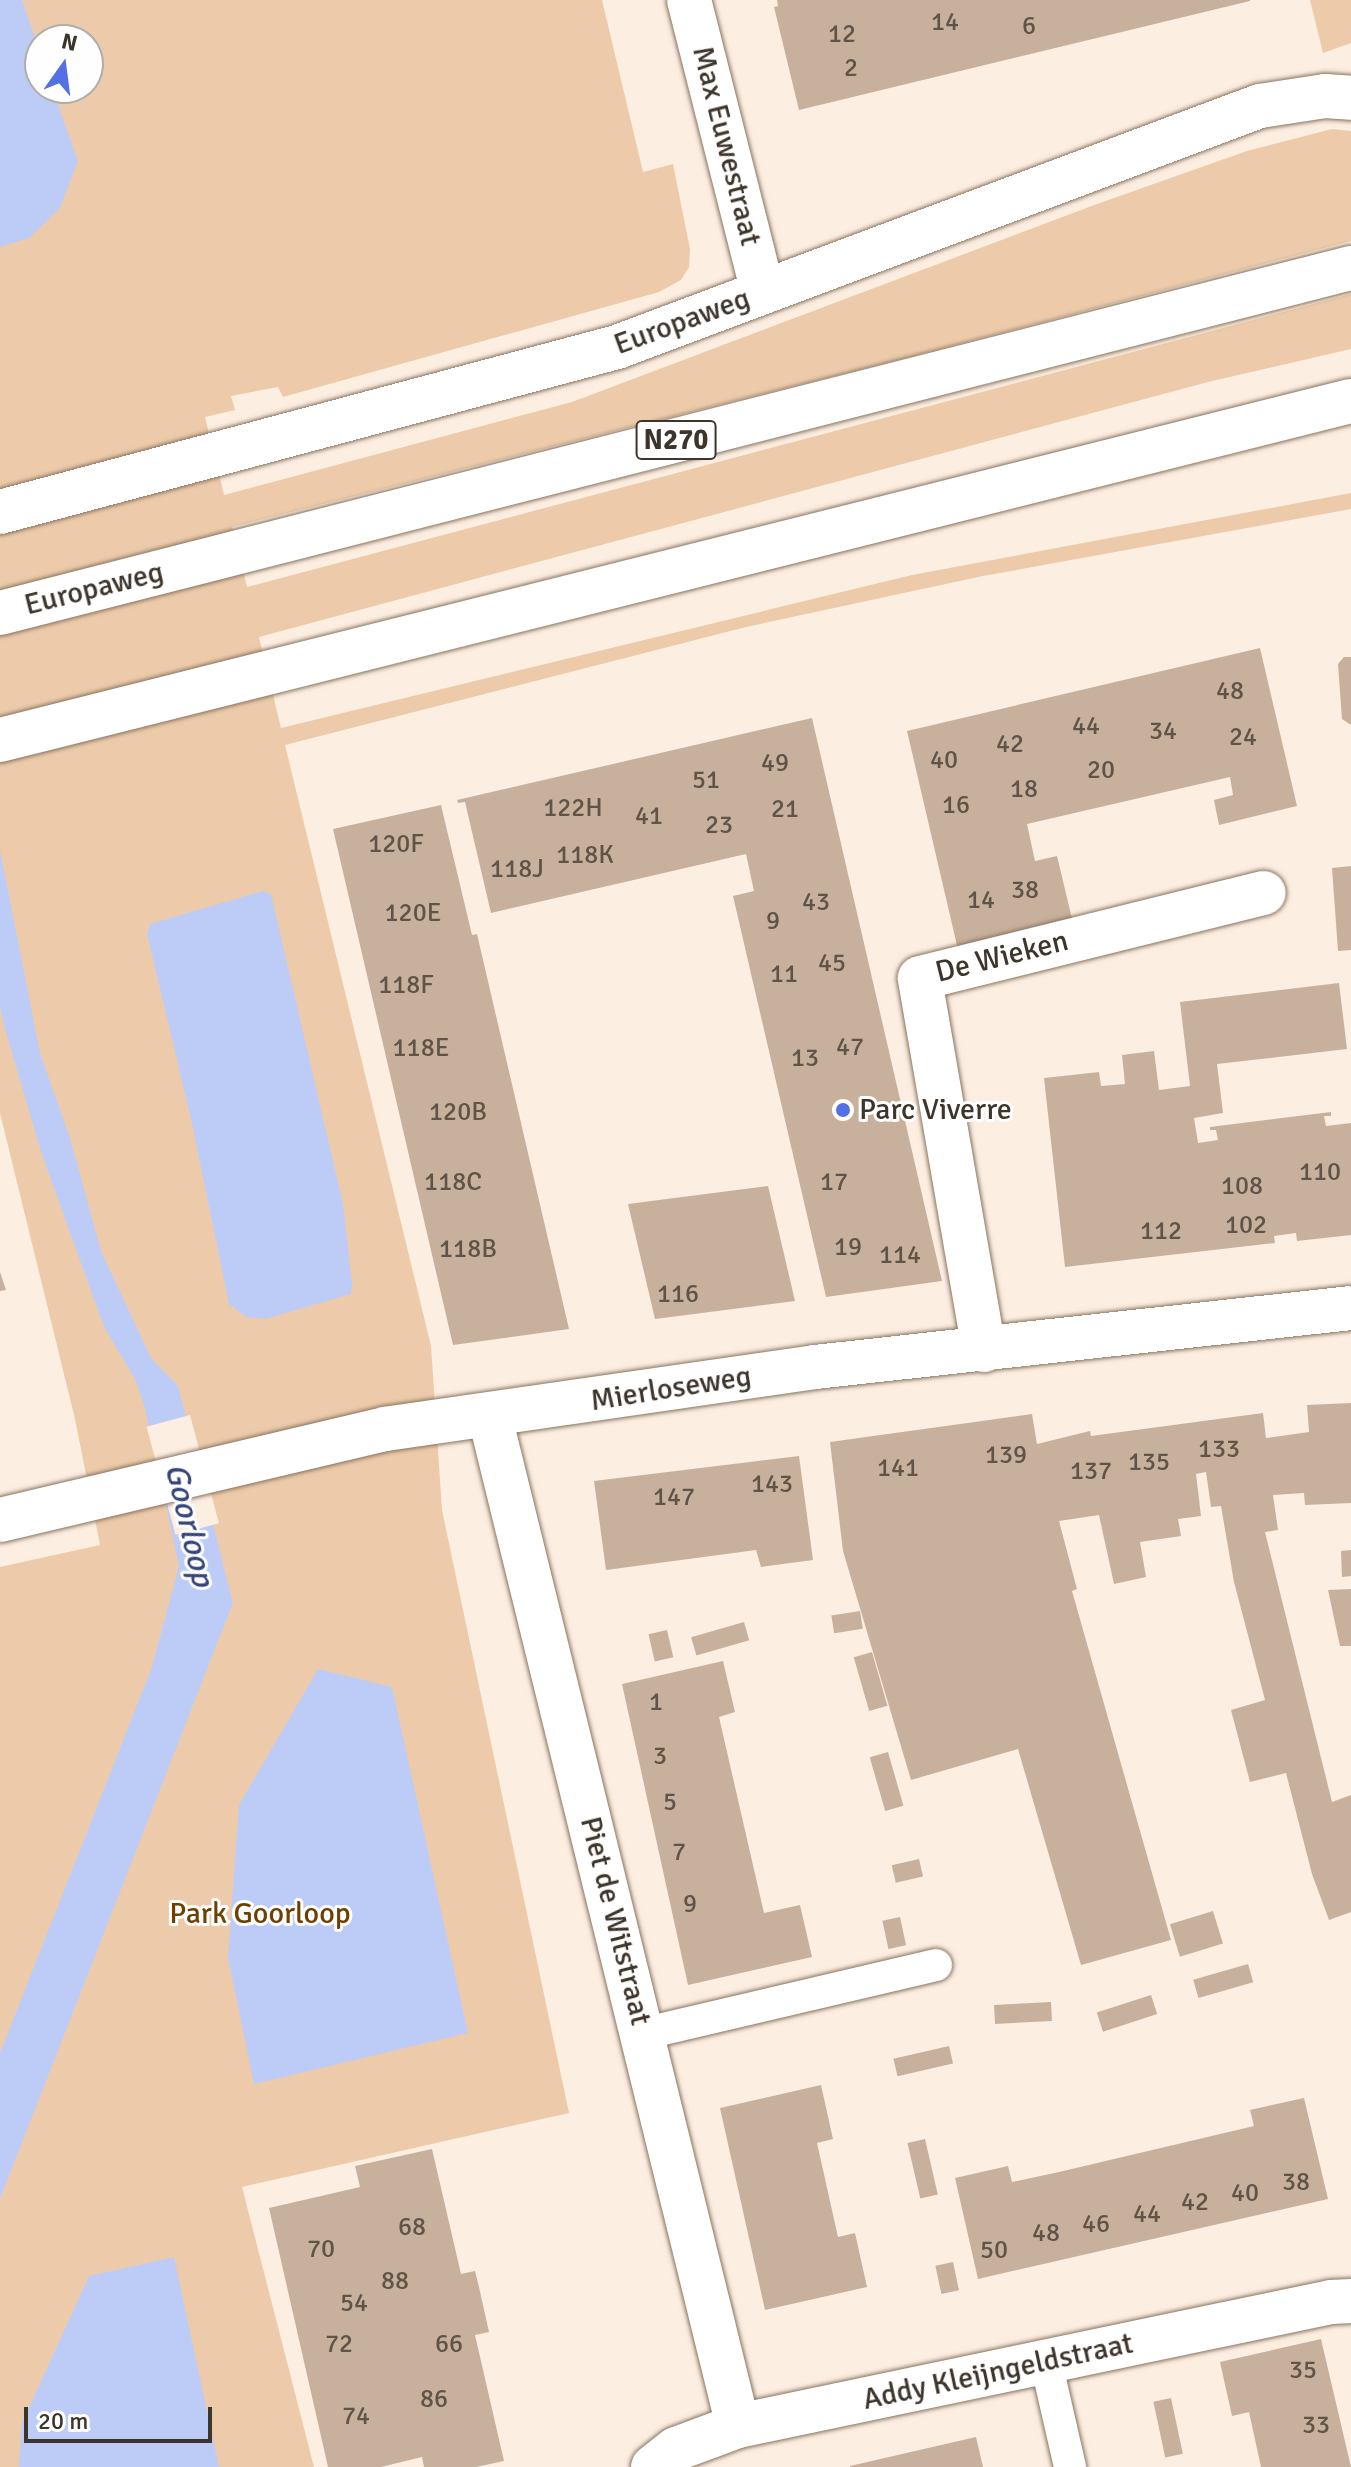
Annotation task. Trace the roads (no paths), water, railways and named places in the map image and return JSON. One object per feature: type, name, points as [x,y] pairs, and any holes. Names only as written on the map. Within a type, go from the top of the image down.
[{"type":"street","name":"Max Euwestraat","points":[[689,0],[763,292]]},
{"type":"street","name":"Europaweg","points":[[0,512],[617,347],[1260,106],[1325,96],[1351,98]]},
{"type":"street","name":"Europaweg","points":[[0,613],[1351,268]]},
{"type":"street","points":[[13,736],[1351,401]]},
{"type":"street","name":"De Wieken","points":[[984,1350],[920,978],[1264,893]]},
{"type":"street","name":"Mierloseweg","points":[[0,1520],[385,1429],[490,1417],[815,1367],[1351,1308]]},
{"type":"street","name":"Piet de Witstraat","points":[[490,1417],[738,2426]]},
{"type":"street","name":"Addy Kleijngeldstraat","points":[[653,2467],[676,2449],[738,2426],[1331,2302],[1351,2301]]},
{"type":"lane","points":[[642,2034],[936,1965]]},
{"type":"lane","points":[[1046,2362],[1070,2467]]},
{"type":"water","points":[[0,0],[22,0],[30,24],[24,24],[24,104],[58,104],[78,161],[60,208],[29,238],[0,247]]},
{"type":"water","name":"Goorloop","points":[[0,850],[40,1053],[70,1138],[101,1251],[151,1358],[178,1386],[233,1603],[0,2199],[0,2053],[152,1667],[179,1566],[145,1408],[135,1379],[104,1327],[42,1155],[5,1029],[0,1007]]},
{"type":"water","points":[[263,891],[271,894],[343,1204],[352,1284],[351,1294],[265,1319],[246,1317],[229,1304],[191,1119],[147,934],[150,924]]},
{"type":"water","points":[[318,1669],[392,1687],[468,2033],[254,2084],[228,1958],[239,1805]]},
{"type":"water","points":[[174,2257],[219,2467],[19,2467],[22,2423],[89,2276]]},
{"type":"place","name":"Parc Viverre","points":[[843,1110]]},
{"type":"park label","name":"Park Goorloop","points":[[260,1914]]}]
